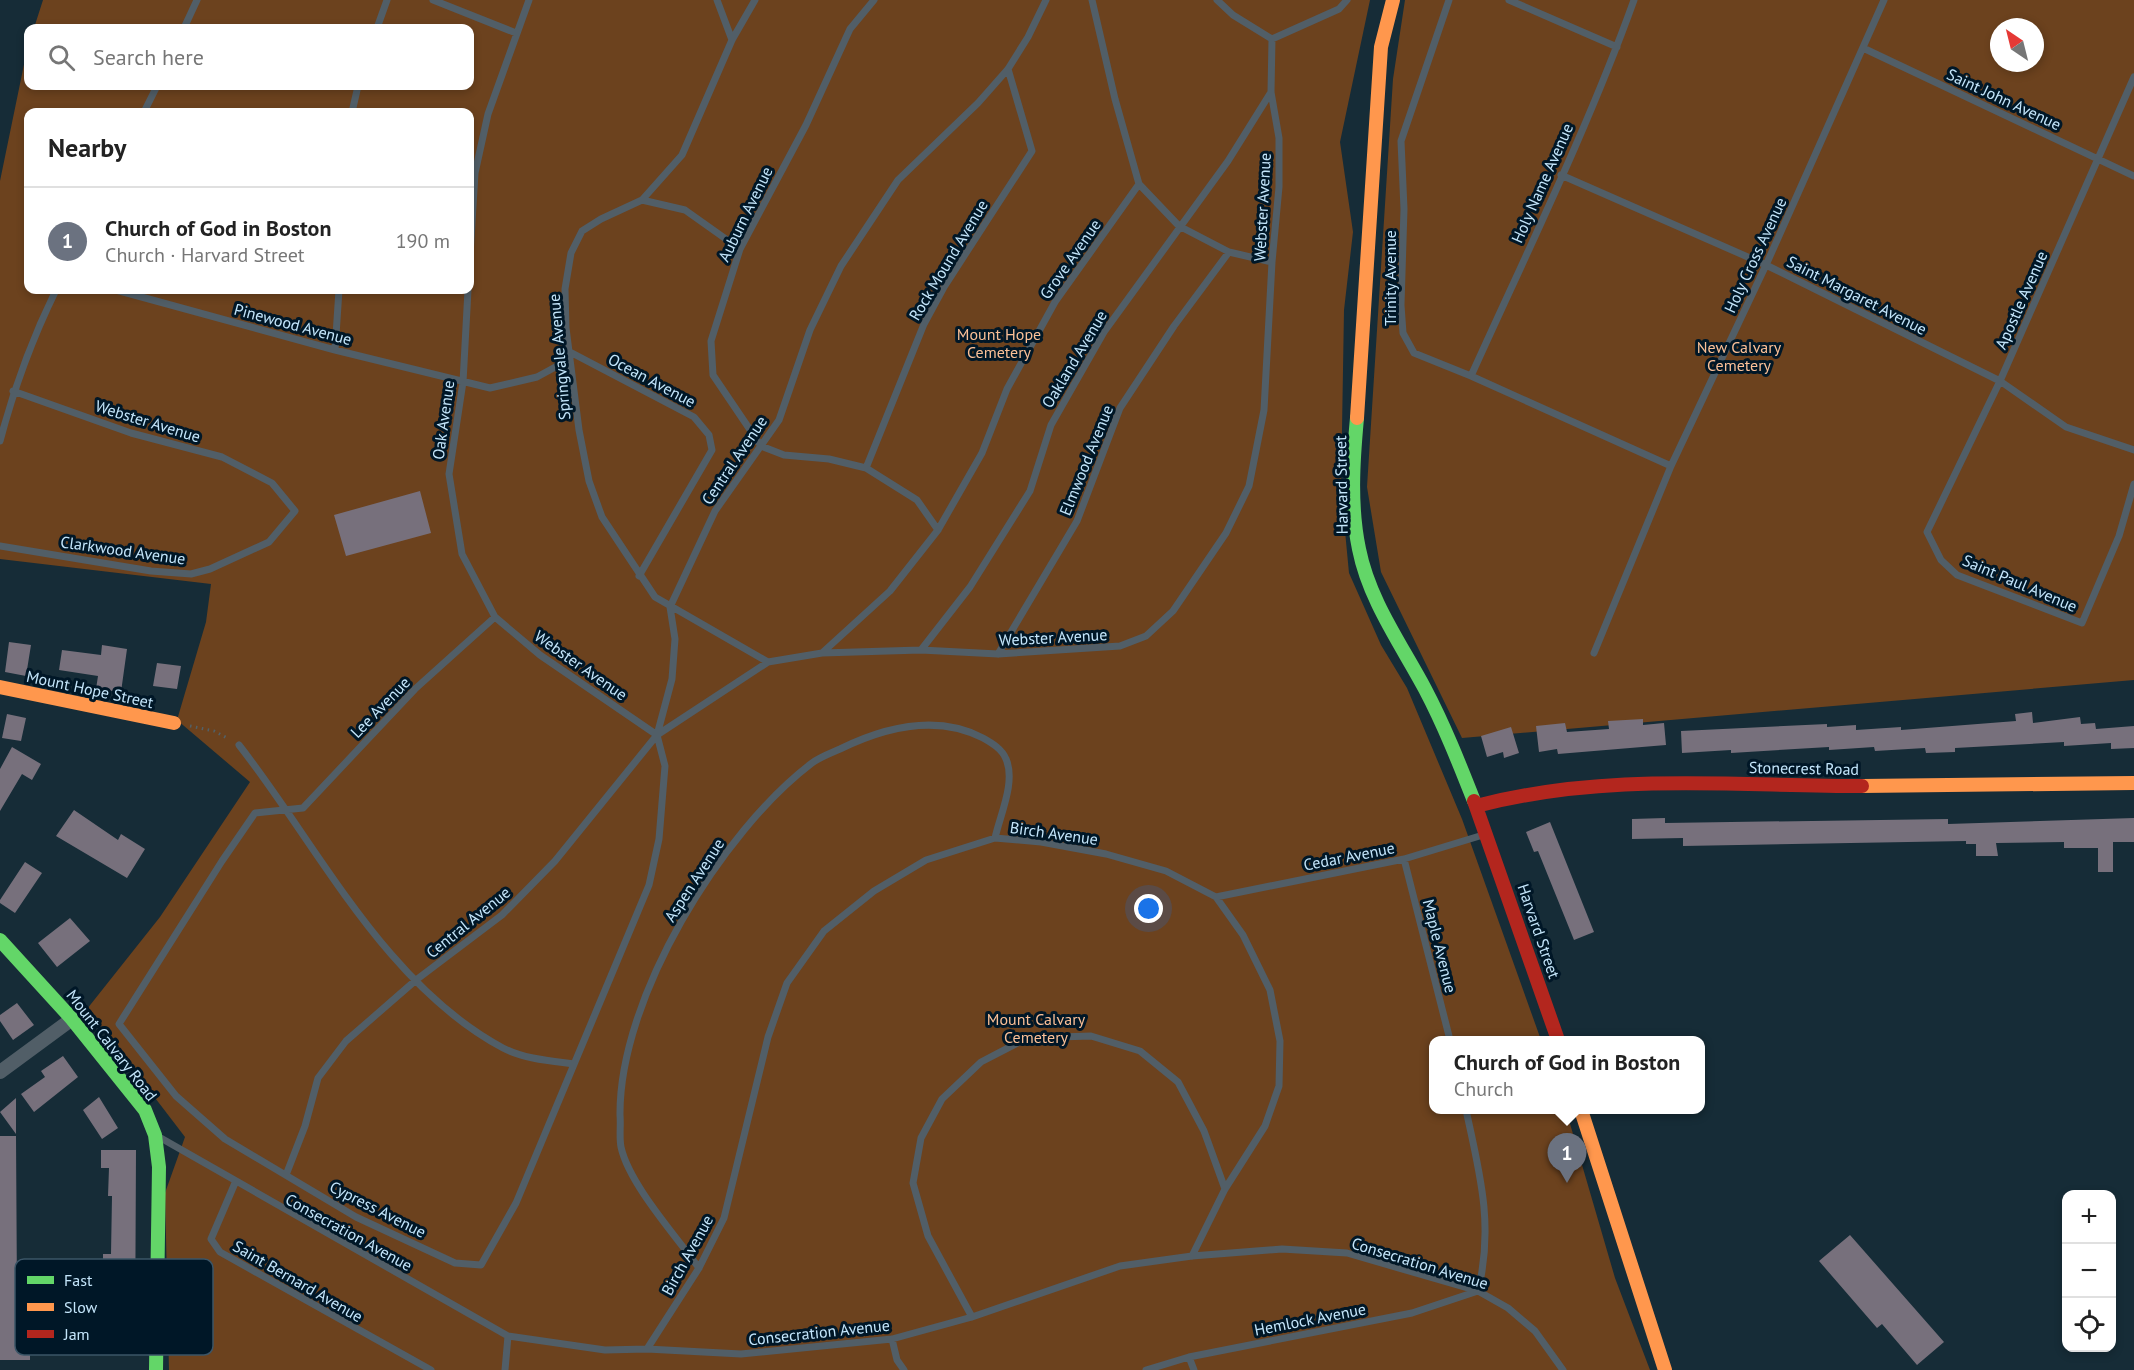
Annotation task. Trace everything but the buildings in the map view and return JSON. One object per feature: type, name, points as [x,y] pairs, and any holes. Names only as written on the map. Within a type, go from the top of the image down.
[{"type":"main road","name":"Harvard Street","points":[[1393,0],[1381,47],[1356,446],[1354,525],[1364,572],[1436,712],[1476,806],[1512,903],[1556,1036]]},
{"type":"main road","name":"Mount Hope Street","points":[[0,687],[174,723]]},
{"type":"main road","name":"Stonecrest Road","points":[[1476,806],[1502,798],[1577,785],[1654,782],[1830,786],[2134,783]]},
{"type":"main road","name":"Mount Calvary Road","points":[[0,940],[72,1019],[144,1110],[155,1135],[159,1167],[158,1259]]},
{"type":"main road","points":[[1582,1114],[1665,1370]]},
{"type":"main road","name":"Mount Calvary Road","points":[[156,1355],[156,1370]]},
{"type":"street","points":[[0,1072],[72,1019]]},
{"type":"lane","points":[[186,24],[197,0]]},
{"type":"lane","points":[[378,24],[387,0]]},
{"type":"lane","points":[[433,0],[516,33]]},
{"type":"lane","points":[[474,190],[475,173],[488,114],[529,0]]},
{"type":"lane","points":[[717,0],[732,40]]},
{"type":"lane","name":"Springvale Avenue","points":[[755,0],[732,40],[682,155],[642,200],[601,219],[582,231],[571,253],[566,289],[577,419],[589,481],[602,517],[655,597],[670,607],[692,615],[768,662]]},
{"type":"lane","name":"Auburn Avenue","points":[[761,446],[713,375],[711,341],[740,249],[806,125],[850,29],[874,0]]},
{"type":"lane","name":"Central Avenue","points":[[286,1175],[305,1126],[318,1078],[346,1041],[416,980],[502,915],[555,861],[657,735],[672,679],[675,639],[670,607],[715,511],[779,420],[804,354],[810,330],[842,266],[867,224],[904,173],[978,102],[1008,69],[1046,0]]},
{"type":"lane","points":[[1092,0],[1115,99],[1139,184],[1179,226],[1229,252],[1272,262]]},
{"type":"lane","points":[[1217,0],[1233,15],[1272,39],[1340,9],[1347,0]]},
{"type":"lane","name":"Trinity Avenue","points":[[1449,0],[1401,141],[1404,209],[1401,305],[1403,333],[1414,353],[1471,376],[1671,466]]},
{"type":"lane","points":[[1509,0],[1617,47]]},
{"type":"lane","name":"Holy Name Avenue","points":[[1471,376],[1562,176],[1617,47],[1634,0]]},
{"type":"lane","name":"Holy Cross Avenue","points":[[1594,653],[1671,466],[1766,265],[1884,0]]},
{"type":"lane","name":"Webster Avenue","points":[[462,554],[495,617],[540,655],[657,735],[768,662],[822,653],[921,651],[998,654],[1120,646],[1146,636],[1173,611],[1226,533],[1250,486],[1264,410],[1272,262],[1279,187],[1279,138],[1271,92],[1272,39]]},
{"type":"lane","name":"Saint John Avenue","points":[[1863,48],[2134,176]]},
{"type":"lane","name":"Rock Mound Avenue","points":[[866,468],[924,324],[944,287],[1032,151],[1008,69]]},
{"type":"lane","name":"Apostle Avenue","points":[[1927,532],[2000,381],[2134,77]]},
{"type":"lane","points":[[146,108],[155,90]]},
{"type":"lane","points":[[353,108],[357,90]]},
{"type":"lane","name":"Oakland Avenue","points":[[921,651],[970,587],[1030,491],[1051,425],[1104,332],[1228,161],[1271,92]]},
{"type":"lane","name":"Saint Margaret Avenue","points":[[1562,176],[1766,265],[2000,381],[2066,427],[2134,450]]},
{"type":"lane","name":"Grove Avenue","points":[[822,653],[890,591],[938,530],[982,453],[1007,389],[1054,302],[1139,184]]},
{"type":"lane","points":[[642,200],[685,210],[740,249]]},
{"type":"lane","name":"Elmwood Avenue","points":[[998,654],[1077,521],[1120,408],[1174,326],[1229,252]]},
{"type":"lane","points":[[0,441],[13,391],[35,332],[54,294]]},
{"type":"lane","name":"Pinewood Avenue","points":[[131,294],[335,350],[464,382]]},
{"type":"lane","points":[[335,350],[339,294]]},
{"type":"lane","name":"Oak Avenue","points":[[462,554],[449,474],[464,382],[468,294]]},
{"type":"lane","points":[[464,382],[490,388],[537,377],[559,365],[570,352]]},
{"type":"lane","name":"Ocean Avenue","points":[[570,352],[694,417],[709,435],[712,450],[639,576]]},
{"type":"lane","name":"Webster Avenue","points":[[13,391],[131,433],[222,458],[272,483],[295,511]]},
{"type":"lane","points":[[761,446],[784,455],[829,459],[866,468],[916,500],[938,530]]},
{"type":"lane","name":"Saint Paul Avenue","points":[[1927,532],[1941,560],[1957,575],[2082,623],[2119,536],[2134,484]]},
{"type":"lane","name":"Clarkwood Avenue","points":[[0,546],[151,571],[191,574],[210,569],[268,542],[295,511]]},
{"type":"lane","name":"Lee Avenue","points":[[285,812],[303,808],[415,689],[495,617]]},
{"type":"lane","name":"Aspen Avenue","points":[[699,1268],[635,1179],[621,1146],[620,1090],[637,1017],[675,933],[715,866],[759,810],[814,762],[871,734],[925,724],[966,729],[995,744],[1006,759],[1010,781],[995,838]]},
{"type":"lane","name":"Cypress Avenue","points":[[285,812],[255,813],[119,1024],[176,1096],[225,1139],[356,1216],[455,1263],[481,1265],[516,1203],[649,885],[659,840],[665,766],[657,735]]},
{"type":"lane","points":[[238,745],[267,781],[285,812],[373,931],[416,980],[449,1011],[504,1048],[535,1058],[574,1065]]},
{"type":"lane","name":"Cedar Avenue","points":[[1216,897],[1404,859],[1486,834]]},
{"type":"lane","name":"Birch Avenue","points":[[647,1349],[699,1268],[724,1218],[768,1037],[787,983],[824,931],[874,891],[926,860],[995,838],[1041,842],[1106,854],[1166,871],[1216,897],[1244,935],[1270,990],[1280,1041],[1279,1086],[1265,1126],[1226,1189],[1192,1256]]},
{"type":"lane","name":"Maple Avenue","points":[[1404,859],[1449,1036]]},
{"type":"lane","points":[[972,1317],[928,1236],[925,1226],[913,1183],[921,1138],[942,1099],[981,1062],[1027,1038],[1091,1036],[1140,1051],[1178,1082],[1204,1131],[1226,1189]]},
{"type":"lane","points":[[1467,1114],[1484,1191],[1486,1258],[1478,1291]]},
{"type":"lane","name":"Consecration Avenue","points":[[155,1135],[235,1183],[508,1336],[605,1350],[647,1349],[741,1354],[892,1339],[972,1317],[1120,1266],[1192,1256],[1282,1249],[1347,1253],[1478,1291],[1508,1308],[1534,1331],[1563,1370]]},
{"type":"lane","name":"Saint Bernard Avenue","points":[[235,1183],[210,1239],[220,1252],[431,1370]]},
{"type":"lane","name":"Hemlock Avenue","points":[[1146,1370],[1189,1357],[1412,1313],[1478,1291]]},
{"type":"lane","points":[[505,1370],[508,1336]]},
{"type":"lane","points":[[892,1339],[897,1360],[904,1370]]},
{"type":"lane","points":[[1189,1357],[1194,1370]]},
{"type":"path","points":[[174,723],[214,732],[238,745]]},
{"type":"green space","name":"Mount Hope Cemetery","points":[[43,0],[1370,0],[1340,142],[1353,232],[1344,310],[1341,489],[1349,573],[1381,645],[1407,688],[1462,819],[1540,1036],[1429,1036],[1429,1114],[1567,1114],[1615,1278],[1650,1370],[169,1370],[169,1355],[213,1355],[213,1259],[166,1259],[165,1193],[185,1137],[87,1009],[160,917],[250,782],[177,720],[206,622],[211,584],[0,559],[0,181],[24,64],[24,90],[474,90],[474,24],[35,24]]},
{"type":"green space","name":"New Calvary Cemetery","points":[[1405,0],[2134,0],[2134,680],[1462,738],[1381,572],[1367,487],[1393,79]]},
{"type":"traffic: fast","points":[[1357,418],[1353,500],[1356,533],[1364,568],[1378,604],[1439,716],[1474,801]]},
{"type":"traffic: fast","points":[[0,940],[72,1019],[145,1110],[155,1135],[159,1167],[158,1259]]},
{"type":"traffic: fast","points":[[156,1355],[156,1370]]},
{"type":"traffic: slow","points":[[1357,418],[1381,47],[1393,0]]},
{"type":"traffic: slow","points":[[0,687],[174,723]]},
{"type":"traffic: slow","points":[[1862,786],[2134,783]]},
{"type":"traffic: slow","points":[[1582,1114],[1665,1370]]},
{"type":"traffic: jam","points":[[1476,806],[1525,795],[1621,785],[1716,783],[1862,786]]},
{"type":"traffic: jam","points":[[1474,801],[1557,1036]]},
{"type":"place","name":"Church of God in Boston","points":[[1567,1183]]},
{"type":"park label","name":"Mount Calvary Cemetery","points":[[1036,1028]]}]
